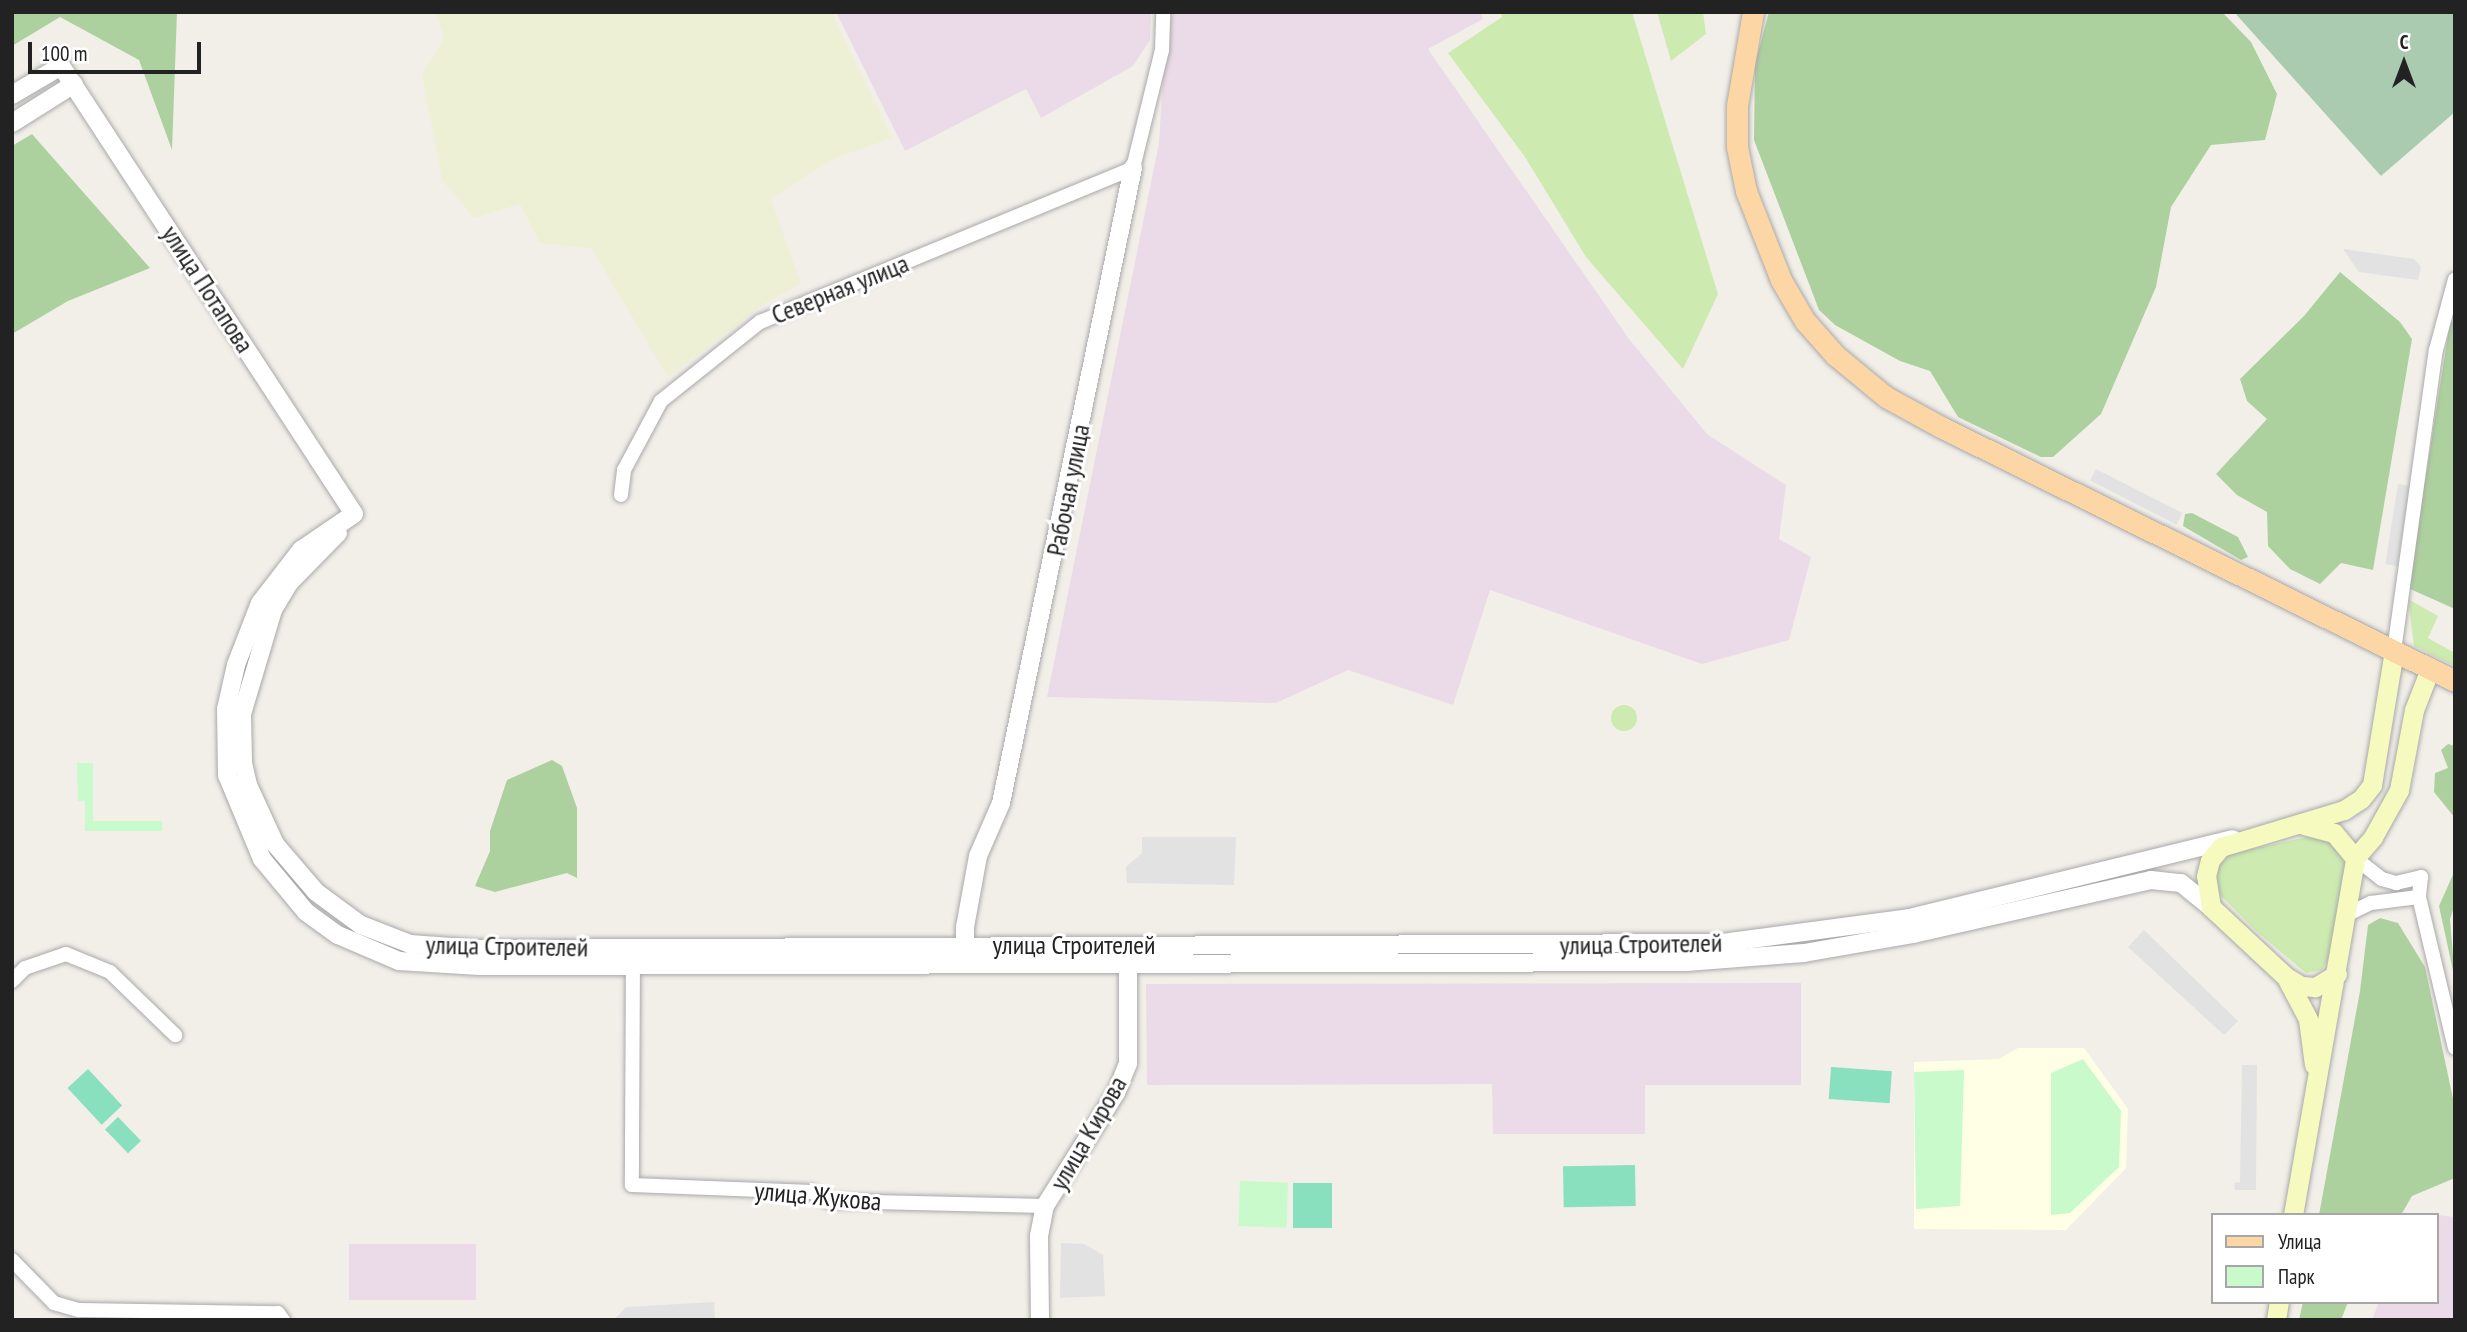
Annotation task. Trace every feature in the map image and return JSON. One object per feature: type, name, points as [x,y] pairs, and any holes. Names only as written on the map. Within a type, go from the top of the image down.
[{"type":"main road","points":[[1753,12],[1737,106],[1737,148],[1746,191],[1781,280],[1805,321],[1835,355],[1886,397],[1941,427],[2455,681]]},
{"type":"main road","points":[[2337,974],[2308,987],[2286,977],[2211,908],[2205,891],[2210,860],[2221,847],[2239,838],[2344,810],[2361,799],[2372,785],[2393,651]]},
{"type":"main road","points":[[2293,1213],[2312,1098],[2337,974],[2355,858],[2373,837],[2399,790],[2414,710],[2430,669]]},
{"type":"main road","points":[[2292,824],[2334,833],[2355,858]]},
{"type":"main road","points":[[2286,977],[2308,1019],[2314,1051],[2312,1098]]},
{"type":"street","name":"Рабочая улица","points":[[965,955],[978,856],[1002,803],[1038,639],[1133,168],[1162,50],[1163,12]]},
{"type":"street","name":"улица Потапова","points":[[12,95],[61,66],[354,514]]},
{"type":"street","points":[[12,123],[74,84]]},
{"type":"street","name":"Северная улица","points":[[621,495],[624,470],[661,401],[760,322],[1133,168]]},
{"type":"street","points":[[2393,651],[2436,350],[2455,279]]},
{"type":"street","name":"улица Строителей","points":[[354,514],[289,583],[273,610],[234,712],[248,785],[275,844],[316,892],[361,925],[410,944],[438,948],[633,957],[1128,954],[1648,946],[1765,941],[1909,918],[2239,838]]},
{"type":"street","points":[[2355,858],[2382,879],[2396,883],[2421,877],[2419,897],[2455,1048]]},
{"type":"street","name":"улица Строителей","points":[[1128,954],[1725,961],[1804,953],[1913,934],[2151,880],[2180,883],[2211,908]]},
{"type":"street","points":[[2346,915],[2371,903],[2419,897]]},
{"type":"street","points":[[12,981],[25,968],[66,954],[110,972],[175,1035]]},
{"type":"street","name":"улица Кирова","points":[[1040,1320],[1039,1236],[1045,1206],[1116,1093],[1128,1064],[1128,954]]},
{"type":"street","name":"улица Жукова","points":[[633,957],[632,1185],[812,1192],[829,1201],[1045,1206]]},
{"type":"street","points":[[12,1260],[54,1303],[79,1310],[278,1312],[283,1320]]},
{"type":"shaded area","points":[[435,12],[831,12],[892,138],[833,159],[771,199],[801,284],[764,304],[668,377],[591,248],[540,243],[520,204],[474,218],[442,180],[422,75],[444,38]]},
{"type":"shaded area","points":[[836,12],[1151,12],[1150,40],[1133,66],[1041,118],[1026,89],[905,151]]},
{"type":"shaded area","points":[[1167,12],[1480,12],[1483,19],[1428,49],[1629,339],[1707,434],[1786,485],[1779,539],[1811,557],[1789,640],[1702,664],[1490,590],[1453,705],[1348,670],[1276,703],[1047,697],[1159,143]]},
{"type":"shaded area","points":[[2234,12],[2455,12],[2455,112],[2381,176]]},
{"type":"shaded area","points":[[2343,249],[2414,259],[2421,267],[2418,280],[2359,272]]},
{"type":"shaded area","points":[[2096,469],[2182,513],[2177,525],[2090,481]]},
{"type":"shaded area","points":[[2398,484],[2410,486],[2397,566],[2385,564]]},
{"type":"shaded area","points":[[1142,837],[1236,837],[1234,885],[1127,883],[1126,867],[1142,853]]},
{"type":"shaded area","points":[[2144,930],[2238,1021],[2224,1035],[2128,947]]},
{"type":"shaded area","points":[[1801,983],[1801,1085],[1645,1085],[1645,1134],[1493,1134],[1492,1084],[1147,1085],[1146,984]]},
{"type":"shaded area","points":[[2018,1048],[2084,1048],[2128,1109],[2126,1168],[2066,1230],[1914,1229],[1914,1062],[1999,1059]]},
{"type":"shaded area","points":[[2242,1065],[2257,1065],[2256,1190],[2235,1190],[2234,1183],[2240,1182]]},
{"type":"shaded area","points":[[2439,1215],[2455,1217],[2455,1320],[2372,1320],[2378,1304],[2439,1304]]},
{"type":"shaded area","points":[[1061,1243],[1084,1244],[1103,1255],[1105,1296],[1060,1298]]},
{"type":"shaded area","points":[[349,1244],[476,1244],[476,1300],[349,1300]]},
{"type":"shaded area","points":[[714,1302],[715,1320],[614,1320],[626,1307]]},
{"type":"green space","points":[[12,12],[177,12],[172,150],[139,60],[60,17],[12,46]]},
{"type":"green space","points":[[1500,12],[1632,12],[1718,294],[1683,369],[1586,257],[1525,157],[1448,53],[1502,17]]},
{"type":"green space","points":[[1657,12],[1703,12],[1706,34],[1671,61]]},
{"type":"green space","points":[[1769,12],[2222,12],[2251,42],[2277,94],[2265,140],[2211,145],[2171,207],[2156,287],[2101,414],[2053,457],[2041,457],[1958,417],[1930,371],[1900,361],[1835,325],[1819,310],[1754,140],[1755,64]]},
{"type":"green space","points":[[32,134],[150,268],[68,301],[12,334],[12,146]]},
{"type":"green space","points":[[2340,272],[2400,322],[2412,339],[2373,570],[2341,563],[2320,584],[2290,569],[2268,546],[2267,512],[2237,495],[2216,474],[2267,419],[2247,401],[2240,379],[2304,316]]},
{"type":"green space","points":[[2455,320],[2455,609],[2408,588],[2450,323]]},
{"type":"green space","points":[[2192,513],[2238,537],[2248,557],[2241,560],[2183,526],[2185,514]]},
{"type":"green space","points":[[2408,599],[2438,616],[2428,638],[2455,653],[2455,666],[2414,646]]},
{"type":"green space","points":[[1624,705],[1633,709],[1637,718],[1633,727],[1624,731],[1615,727],[1611,718],[1615,709]]},
{"type":"green space","points":[[2448,744],[2455,746],[2455,818],[2434,792],[2435,773],[2448,768],[2441,750]]},
{"type":"green space","points":[[552,760],[562,766],[577,808],[577,878],[567,873],[495,892],[475,886],[490,851],[490,831],[507,780]]},
{"type":"green space","points":[[77,763],[93,763],[93,821],[162,821],[162,831],[85,831],[85,801],[78,801]]},
{"type":"green space","points":[[2316,835],[2330,839],[2345,863],[2330,956],[2322,970],[2306,973],[2256,931],[2220,895],[2213,880],[2221,858],[2229,854]]},
{"type":"green space","points":[[2455,870],[2455,904],[2450,919],[2455,980],[2439,906]]},
{"type":"green space","points":[[2380,918],[2398,923],[2425,967],[2455,1108],[2455,1178],[2412,1196],[2402,1213],[2319,1213],[2360,991],[2368,925]]},
{"type":"green space","points":[[2083,1059],[2121,1111],[2119,1167],[2070,1213],[2051,1215],[2051,1073]]},
{"type":"green space","points":[[1831,1067],[1892,1071],[1890,1103],[1829,1099]]},
{"type":"green space","points":[[88,1069],[122,1106],[102,1125],[68,1088]]},
{"type":"green space","points":[[1964,1070],[1960,1206],[1916,1209],[1914,1072]]},
{"type":"green space","points":[[118,1117],[141,1141],[128,1153],[105,1130]]},
{"type":"green space","points":[[1635,1165],[1636,1206],[1564,1207],[1563,1166]]},
{"type":"green space","points":[[1240,1181],[1288,1183],[1286,1228],[1238,1226]]},
{"type":"green space","points":[[1293,1183],[1332,1183],[1332,1228],[1293,1228]]},
{"type":"green space","points":[[2303,1304],[2347,1304],[2341,1320],[2299,1320]]}]
